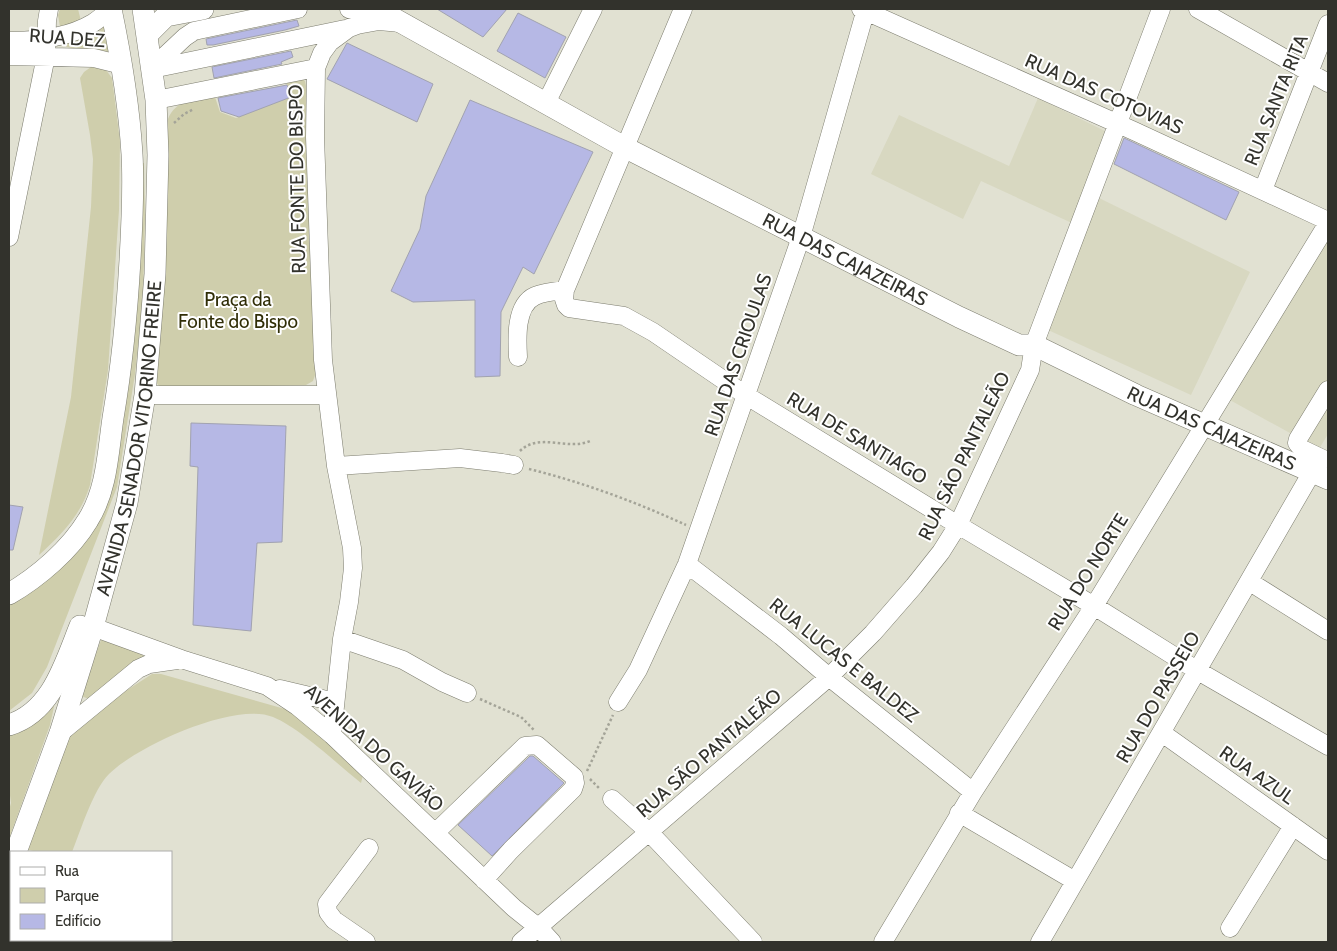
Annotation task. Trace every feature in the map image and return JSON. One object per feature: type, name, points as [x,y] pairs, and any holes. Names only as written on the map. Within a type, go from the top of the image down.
[{"type":"main road","name":"AVENIDA SENADOR VITORINO FREIRE","points":[[9,594],[43,570],[80,532],[95,507],[103,480],[126,329],[132,232],[132,156],[122,65],[111,9]]},
{"type":"main road","name":"AVENIDA SENADOR VITORINO FREIRE","points":[[16,851],[60,733],[93,627],[127,503],[145,395],[155,274],[158,155],[156,100],[143,9]]},
{"type":"main road","points":[[148,34],[166,16],[203,9]]},
{"type":"main road","name":"RUA DAS CAJAZEIRAS","points":[[377,9],[402,21],[626,148],[959,317],[1019,345],[1034,345],[1136,395],[1203,425],[1324,465]]},
{"type":"main road","points":[[9,726],[31,714],[54,688],[119,530]]},
{"type":"street","points":[[9,237],[46,48],[49,9]]},
{"type":"street","name":"RUA DEZ","points":[[9,56],[46,48],[65,35],[87,26],[111,9]]},
{"type":"street","points":[[152,68],[194,31],[298,9]]},
{"type":"street","points":[[349,9],[402,21]]},
{"type":"street","points":[[546,103],[592,9]]},
{"type":"street","points":[[518,357],[517,334],[520,315],[526,304],[533,296],[547,292],[566,298],[683,9]]},
{"type":"street","name":"RUA DAS COTOVIAS","points":[[864,9],[1263,190],[1328,222]]},
{"type":"street","name":"RUA DAS CRIOULAS","points":[[618,702],[638,670],[687,564],[747,396],[801,237],[864,9]]},
{"type":"street","name":"RUA SÃO PANTALEÃO","points":[[530,937],[829,677],[873,633],[941,552],[958,525],[1030,370],[1034,345],[1161,9]]},
{"type":"street","points":[[1198,9],[1328,82]]},
{"type":"street","name":"RUA FONTE DO BISPO","points":[[332,735],[342,639],[353,568],[352,548],[336,466],[323,360],[315,137],[316,68],[326,47],[335,37],[349,28],[369,22],[402,21]]},
{"type":"street","name":"RUA SANTA RITA","points":[[1263,190],[1328,24]]},
{"type":"street","points":[[152,68],[349,28]]},
{"type":"street","name":"RUA DEZ","points":[[9,41],[122,65]]},
{"type":"street","points":[[156,100],[316,68]]},
{"type":"street","name":"RUA DO NORTE","points":[[883,942],[959,813],[1094,606],[1328,222]]},
{"type":"street","name":"RUA DE SANTIAGO","points":[[566,298],[570,308],[624,316],[653,332],[747,396],[1198,671],[1328,746]]},
{"type":"street","points":[[1324,465],[1302,450],[1297,443],[1328,390]]},
{"type":"street","points":[[145,395],[327,394]]},
{"type":"street","points":[[336,466],[460,458],[514,465]]},
{"type":"street","name":"RUA DO PASSEIO","points":[[1044,941],[1075,881],[1250,582],[1324,465]]},
{"type":"street","name":"RUA LUCAS E BALDEZ","points":[[687,564],[781,636],[829,677],[973,792]]},
{"type":"street","points":[[1250,582],[1328,631]]},
{"type":"street","name":"AVENIDA DO GAVIÃO","points":[[93,627],[181,659],[267,686],[297,706],[332,735],[514,908],[530,937],[552,942]]},
{"type":"street","points":[[342,639],[403,660],[442,682],[467,693]]},
{"type":"street","name":"AVENIDA DO GAVIÃO","points":[[60,733],[138,669],[160,661],[181,659]]},
{"type":"street","points":[[267,686],[335,702]]},
{"type":"street","name":"RUA AZUL","points":[[1162,733],[1328,851]]},
{"type":"street","points":[[435,833],[525,746],[537,745],[574,777],[576,783],[573,789],[511,850],[484,880]]},
{"type":"street","points":[[612,799],[650,833],[753,942]]},
{"type":"street","points":[[959,813],[1075,881]]},
{"type":"street","points":[[1230,928],[1293,826]]},
{"type":"street","points":[[366,942],[334,920],[328,912],[328,904],[369,848]]},
{"type":"path","points":[[590,442],[585,444],[555,442],[528,444],[520,450],[514,465],[546,473],[632,503],[699,531]]},
{"type":"path","points":[[585,775],[618,702]]},
{"type":"shaded area","points":[[1038,98],[1111,134],[1074,224],[981,181],[963,219],[871,174],[899,115],[1009,166]]},
{"type":"shaded area","points":[[1099,198],[1250,272],[1191,395],[1048,330]]},
{"type":"shaded area","points":[[1328,234],[1328,434],[1319,449],[1228,399]]},
{"type":"green space","points":[[60,9],[78,9],[81,21],[60,27],[58,15]]},
{"type":"green space","points":[[104,26],[110,55],[96,53],[93,32]]},
{"type":"green space","points":[[85,37],[88,52],[65,45],[67,39]]},
{"type":"green space","points":[[91,67],[106,70],[112,78],[120,141],[119,210],[108,370],[90,485],[86,496],[70,523],[39,555],[71,397],[91,207],[93,159],[80,78]]},
{"type":"green space","name":"Praça da Fonte do Bispo","points":[[302,78],[305,81],[308,96],[316,372],[313,381],[306,385],[160,387],[155,381],[165,139],[168,119],[171,113],[181,104],[214,94],[220,112],[236,118],[290,97],[286,80]]},
{"type":"green space","points":[[139,163],[144,163],[143,299],[135,374],[117,487],[47,667],[32,693],[9,711],[9,605],[16,601],[97,520]]},
{"type":"green space","points":[[101,640],[140,649],[144,657],[89,699],[81,696]]},
{"type":"green space","points":[[152,674],[161,674],[285,709],[300,718],[363,775],[361,783],[284,722],[273,717],[256,714],[235,715],[187,729],[163,739],[141,751],[109,774],[93,800],[72,851],[33,851],[24,849],[67,735],[107,703]]},
{"type":"green space","points":[[57,693],[50,725],[9,839],[9,810],[11,803],[9,788],[9,734]]},
{"type":"building","points":[[437,9],[507,9],[483,37]]},
{"type":"building","points":[[518,13],[566,37],[545,78],[497,51]]},
{"type":"building","points":[[297,20],[299,26],[285,30],[207,45],[206,39]]},
{"type":"building","points":[[347,43],[433,84],[417,122],[327,79]]},
{"type":"building","points":[[291,51],[293,57],[281,62],[282,64],[214,78],[212,67]]},
{"type":"building","points":[[287,85],[291,97],[239,117],[221,111],[218,98]]},
{"type":"building","points":[[470,100],[593,152],[534,274],[523,267],[501,312],[500,376],[475,377],[475,300],[413,302],[391,291],[420,229],[426,196]]},
{"type":"building","points":[[1124,138],[1239,192],[1226,220],[1114,164]]},
{"type":"building","points":[[191,423],[286,426],[282,542],[257,543],[251,631],[193,625],[198,467],[190,466]]},
{"type":"building","points":[[9,505],[23,507],[13,550],[9,550]]},
{"type":"building","points":[[530,756],[533,756],[564,783],[492,856],[458,825]]}]
